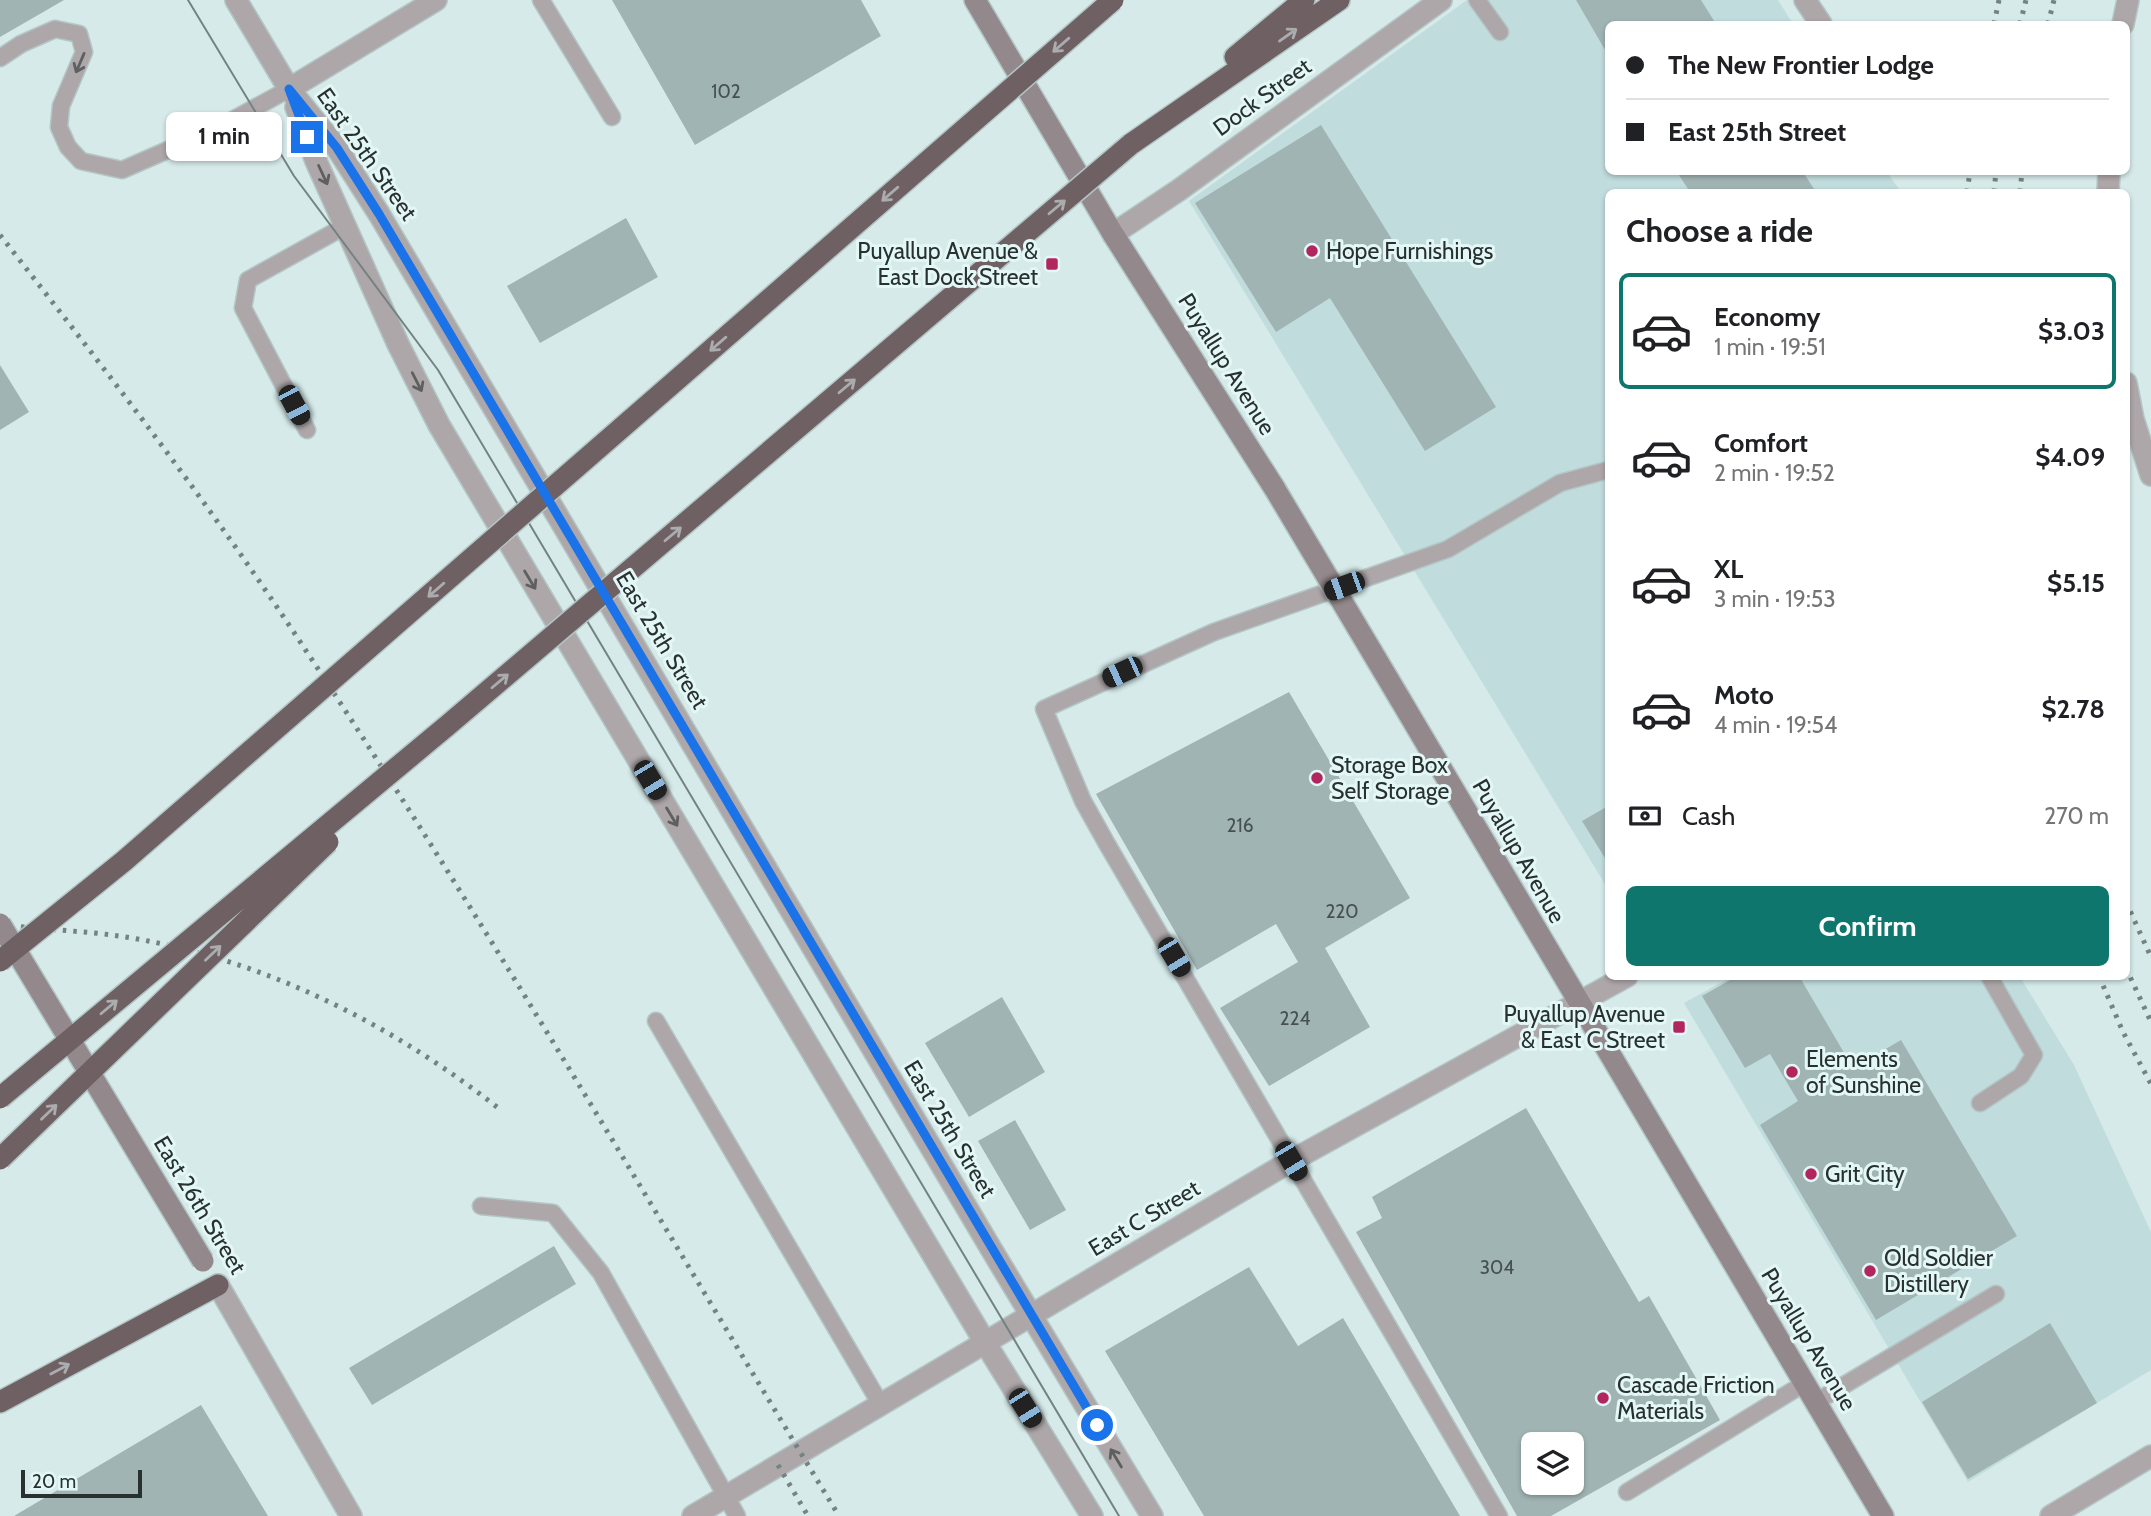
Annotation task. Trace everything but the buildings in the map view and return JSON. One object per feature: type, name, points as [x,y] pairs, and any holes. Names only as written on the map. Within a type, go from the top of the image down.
[{"type":"highway","points":[[0,961],[135,852],[1113,0]]},
{"type":"highway","points":[[0,1098],[448,726],[1304,0]]},
{"type":"highway","points":[[1131,144],[1339,0]]},
{"type":"highway","points":[[0,1159],[448,726]]},
{"type":"highway","points":[[0,1402],[218,1285]]},
{"type":"main road","name":"Puyallup Avenue","points":[[975,0],[1113,233],[1275,489],[1883,1516]]},
{"type":"main road","name":"East 26th Street","points":[[0,924],[218,1285]]},
{"type":"street","points":[[236,0],[289,89],[436,0]]},
{"type":"street","name":"Dock Street","points":[[1113,233],[1179,190],[1441,0]]},
{"type":"street","points":[[1805,0],[1819,21]]},
{"type":"street","points":[[2124,21],[2128,0]]},
{"type":"street","name":"East 25th Street","points":[[289,89],[316,161],[410,368],[467,475],[986,1344],[1092,1516]]},
{"type":"street","name":"East 25th Street","points":[[289,89],[337,148],[379,214],[1031,1317],[1152,1516]]},
{"type":"street","points":[[2130,404],[2151,475]]},
{"type":"street","name":"East C Street","points":[[693,1516],[1291,1161],[1620,980]]},
{"type":"street","name":"East 26th Street","points":[[218,1285],[351,1516]]},
{"type":"street","points":[[2058,1512],[2151,1456]]},
{"type":"lane","points":[[541,0],[612,117]]},
{"type":"lane","points":[[1477,0],[1500,32]]},
{"type":"lane","points":[[0,58],[21,44],[55,29],[79,34],[84,52],[61,106],[59,127],[68,147],[81,161],[122,170],[218,128],[289,89]]},
{"type":"lane","points":[[307,430],[243,308],[248,280],[346,225]]},
{"type":"lane","points":[[1499,1516],[1107,844],[1083,801],[1044,709],[1214,632],[1448,549],[1560,483],[1605,471]]},
{"type":"lane","points":[[1980,1103],[2021,1076],[2035,1055],[1991,980]]},
{"type":"lane","points":[[656,1021],[881,1405]]},
{"type":"lane","points":[[481,1206],[553,1213],[601,1273],[737,1516]]},
{"type":"lane","points":[[1816,1402],[1996,1294]]},
{"type":"lane","points":[[1627,1492],[1805,1383]]},
{"type":"shaded area","points":[[1467,0],[1778,0],[1791,21],[1605,21],[1605,175],[1889,175],[1899,189],[1605,189],[1605,884],[1189,201]]},
{"type":"shaded area","points":[[1726,980],[2022,980],[2074,1065],[2151,1232],[2151,1370],[1968,1482],[1684,1003]]},
{"type":"tram line","points":[[188,0],[294,176],[438,370],[1119,1516]]},
{"type":"railway","points":[[1995,21],[1999,0]]},
{"type":"railway","points":[[2021,21],[2026,0]]},
{"type":"railway","points":[[2049,21],[2054,0]]},
{"type":"railway","points":[[1967,189],[1970,175]]},
{"type":"railway","points":[[1994,189],[1996,175]]},
{"type":"railway","points":[[2020,189],[2022,175]]},
{"type":"railway","points":[[0,235],[187,480],[293,631],[503,960],[839,1516]]},
{"type":"railway","points":[[2130,911],[2151,957]]},
{"type":"railway","points":[[0,927],[119,936],[171,946],[273,977],[369,1022],[415,1049],[502,1111]]},
{"type":"railway","points":[[2130,977],[2151,1022]]},
{"type":"railway","points":[[2101,980],[2123,1032],[2151,1084]]},
{"type":"railway","points":[[778,1465],[808,1516]]},
{"type":"place","name":"Hope Furnishings","points":[[1312,251]]},
{"type":"place","name":"Puyallup Avenue & East Dock Street","points":[[1052,264]]},
{"type":"place","name":"Storage Box Self Storage","points":[[1317,778]]},
{"type":"place","name":"Puyallup Avenue & East C Street","points":[[1679,1027]]},
{"type":"place","name":"Elements of Sunshine","points":[[1792,1072]]},
{"type":"place","name":"Grit City","points":[[1811,1174]]},
{"type":"place","name":"Old Soldier Distillery","points":[[1870,1271]]},
{"type":"place","name":"Cascade Friction Materials","points":[[1603,1398]]},
{"type":"route","points":[[307,137],[289,89],[337,148],[379,214],[989,1247],[1097,1425]]}]
